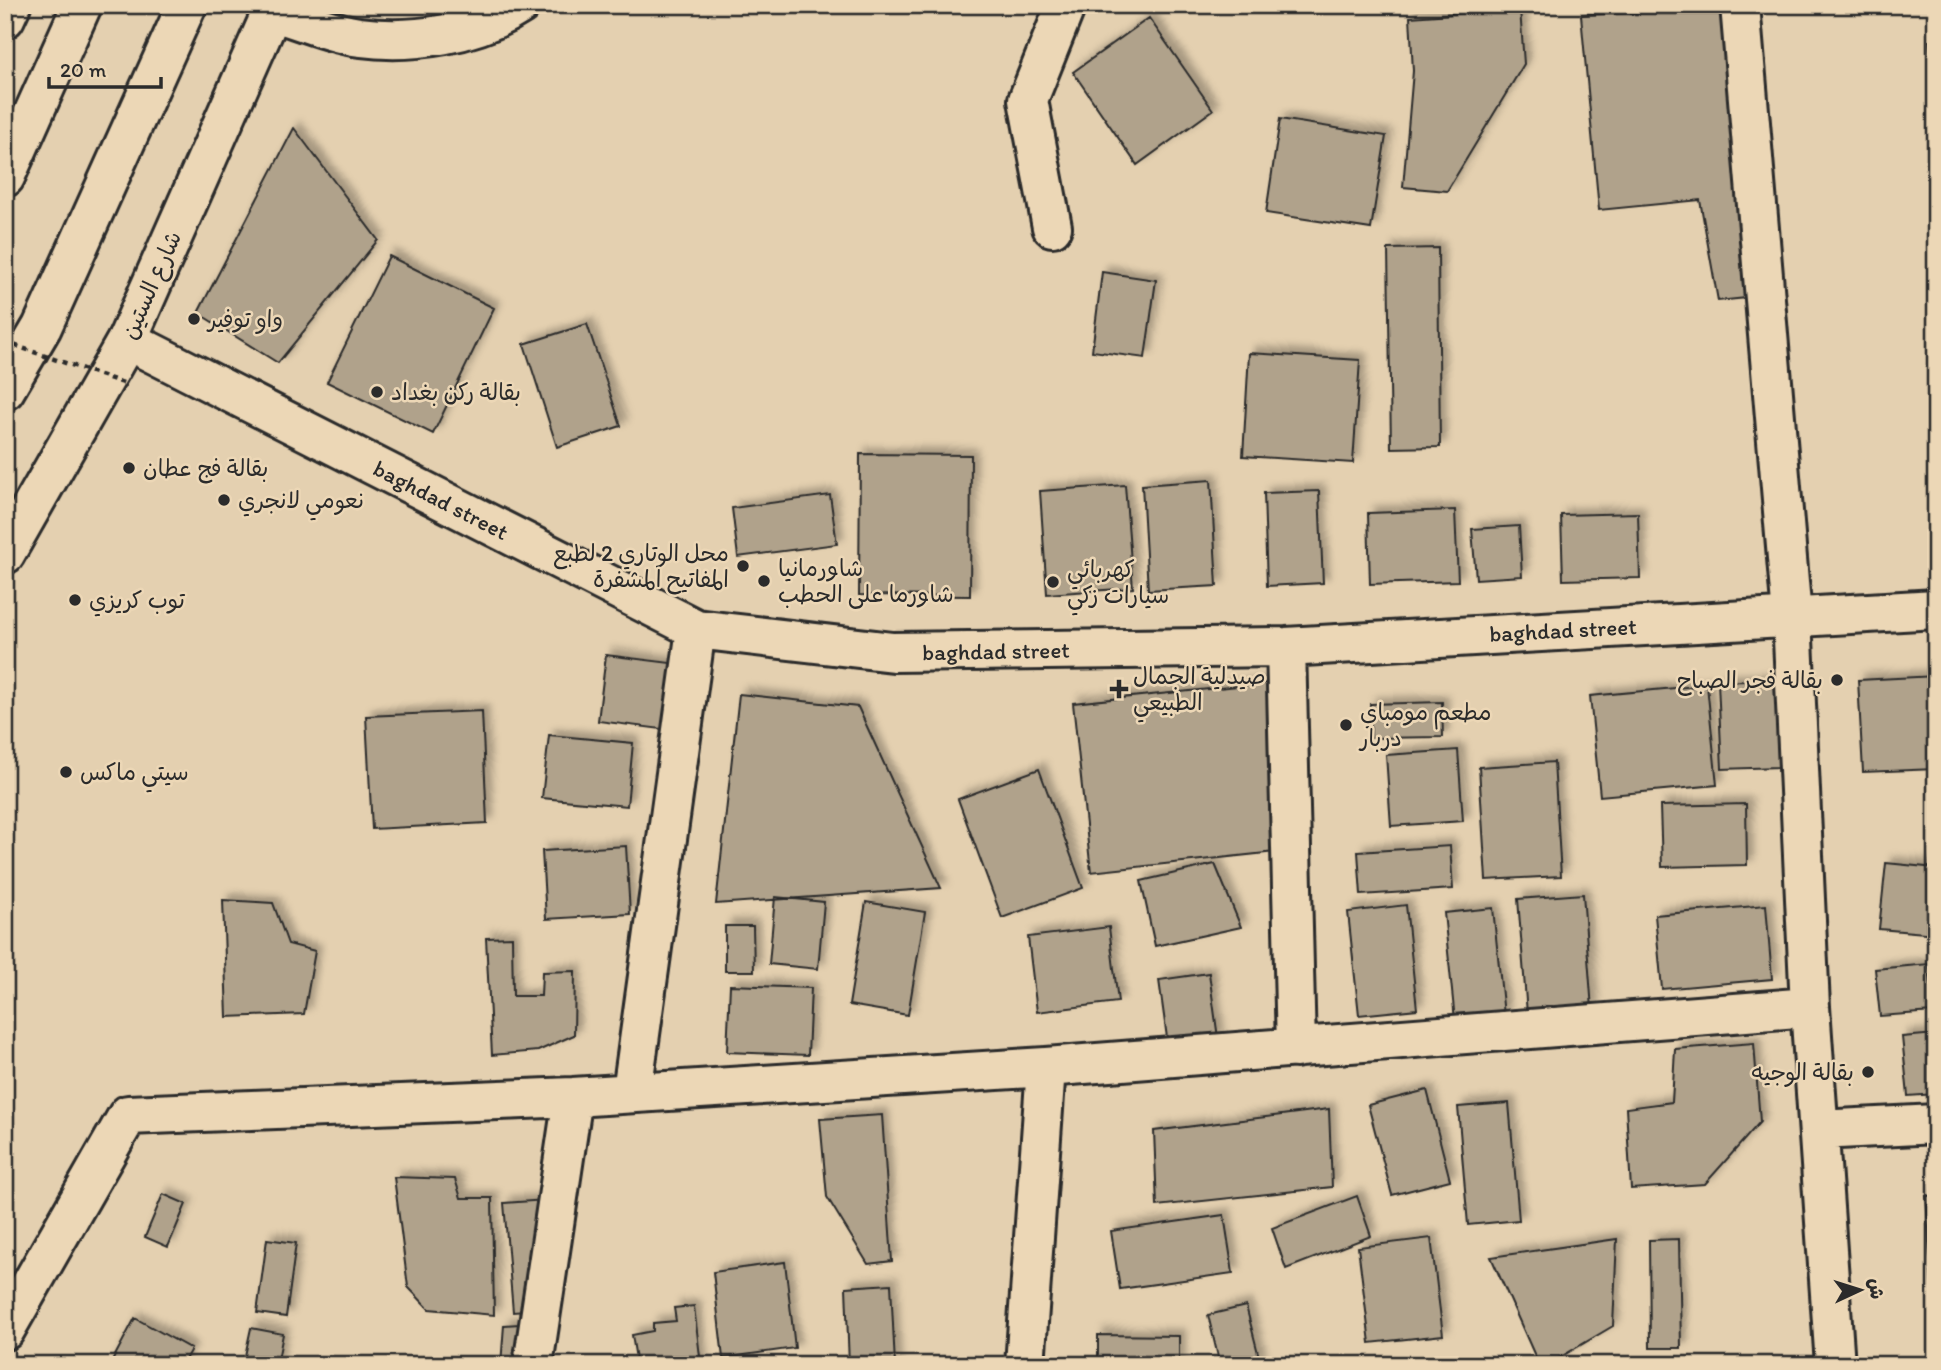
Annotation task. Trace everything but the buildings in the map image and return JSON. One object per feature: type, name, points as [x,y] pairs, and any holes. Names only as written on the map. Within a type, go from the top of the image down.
[{"type":"main road","points":[[5,18],[10,5]]},
{"type":"main road","points":[[5,177],[82,5]]},
{"type":"main road","points":[[5,390],[42,327],[187,5]]},
{"type":"main road","points":[[273,8],[358,37],[397,39],[440,35],[501,18],[520,5]]},
{"type":"main road","points":[[1052,228],[1028,100],[1066,5]]},
{"type":"main road","points":[[1740,5],[1792,617],[1810,1007],[1835,1365]]},
{"type":"main road","name":"شارع الستين","points":[[5,554],[127,340],[273,8]]},
{"type":"main road","name":"baghdad street","points":[[127,340],[696,629],[893,652],[1286,647],[1936,610]]},
{"type":"main road","points":[[632,1092],[696,629]]},
{"type":"main road","points":[[1286,647],[1296,1048]]},
{"type":"main road","points":[[5,1330],[128,1115],[573,1097],[1046,1067],[1810,1007]]},
{"type":"main road","points":[[1025,1365],[1046,1067]]},
{"type":"main road","points":[[533,1365],[573,1097]]},
{"type":"main road","points":[[1819,1130],[1936,1124]]},
{"type":"path","points":[[5,342],[126,384]]},
{"type":"place","name":"واو توفير","points":[[194,319]]},
{"type":"place","name":"بقالة ركن بغداد","points":[[377,392]]},
{"type":"place","name":"بقالة فج عطان","points":[[129,468]]},
{"type":"place","name":"نعومي لانجري","points":[[224,500]]},
{"type":"place","name":"محل الوتاري 2 لطبع المفاتيح المشفرة","points":[[743,566]]},
{"type":"place","name":"شاورمانيا شاورما على الحطب","points":[[764,581]]},
{"type":"place","name":"كهربائي سيارات زكي","points":[[1053,582]]},
{"type":"place","name":"توب كريزي","points":[[75,600]]},
{"type":"place","name":"بقالة فجر الصباح","points":[[1837,680]]},
{"type":"place","name":"صيدلية الجمال الطبيعي","points":[[1119,689]]},
{"type":"place","name":"مطعم مومباي دربار","points":[[1346,725]]},
{"type":"place","name":"سيتي ماكس","points":[[66,772]]},
{"type":"place","name":"بقالة الوجيه","points":[[1868,1072]]}]
